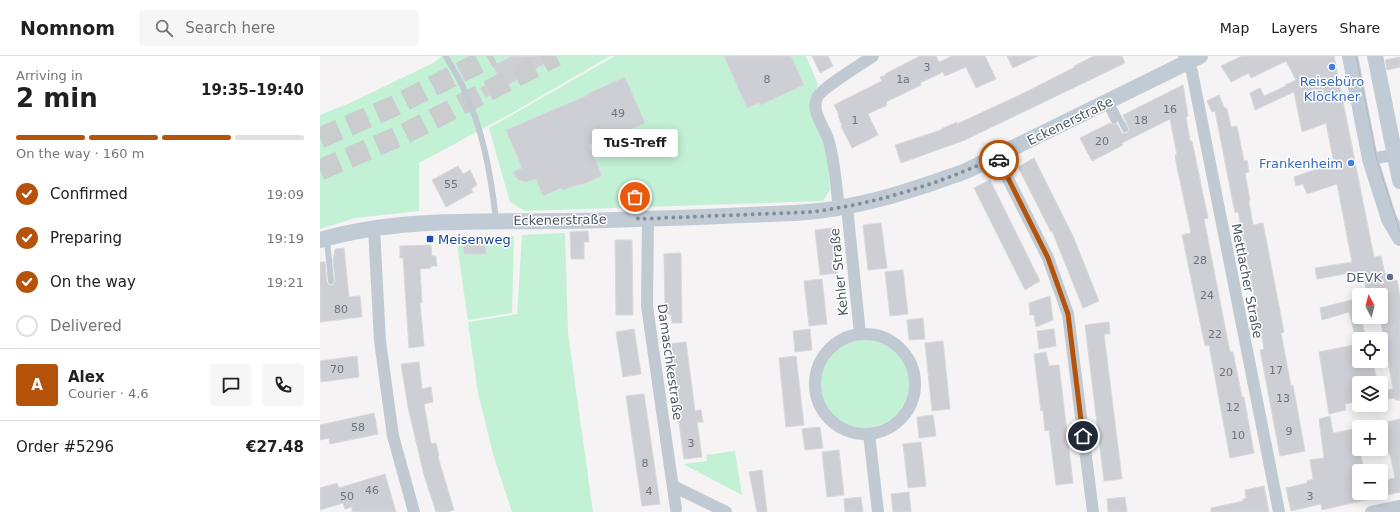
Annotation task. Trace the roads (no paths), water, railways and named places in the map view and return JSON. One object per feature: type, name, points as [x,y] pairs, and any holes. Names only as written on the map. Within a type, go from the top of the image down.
[{"type":"street","name":"Kehler Straße","points":[[860,334],[843,208],[828,138],[818,119],[815,107],[817,97],[826,89],[873,56]]},
{"type":"street","points":[[1350,56],[1370,159],[1389,219],[1400,238]]},
{"type":"street","points":[[1375,56],[1398,155],[1400,181]]},
{"type":"street","name":"Eckenerstraße","points":[[323,239],[374,228],[407,225],[496,221],[566,221],[801,213],[843,208],[938,181],[966,171],[1108,102],[1190,58]]},
{"type":"street","name":"Mettlacher Straße","points":[[1190,58],[1193,80],[1279,512]]},
{"type":"street","points":[[1370,159],[1398,155]]},
{"type":"street","points":[[997,157],[1048,258],[1068,314],[1093,512]]},
{"type":"street","name":"Damaschkestraße","points":[[643,218],[647,306],[676,509]]},
{"type":"street","points":[[374,228],[380,341],[393,436],[414,512]]},
{"type":"street","points":[[860,334],[874,334],[888,339],[900,347],[909,358],[914,372],[916,386],[913,400],[906,413],[896,424],[884,431],[869,434],[854,433],[846,430],[839,427],[827,417],[819,404],[815,389],[816,373],[821,359],[826,352],[831,346],[844,338],[860,334]]},
{"type":"street","points":[[869,434],[878,512]]},
{"type":"street","points":[[673,486],[726,512]]},
{"type":"street","points":[[1371,512],[1400,506]]},
{"type":"lane","points":[[446,57],[460,80],[468,98],[485,151],[493,190],[496,221]]},
{"type":"lane","points":[[1108,102],[1114,121]]},
{"type":"lane","points":[[1108,102],[1125,129]]},
{"type":"lane","points":[[635,197],[643,218]]},
{"type":"lane","points":[[323,239],[331,281]]},
{"type":"tunnel","points":[[320,138],[392,107],[493,56]]},
{"type":"tunnel","points":[[320,170],[404,134],[556,56]]},
{"type":"tram line","points":[[1356,56],[1377,160],[1400,233]]},
{"type":"place","name":"Reisebüro Klöckner","points":[[1332,67]]},
{"type":"place","name":"Frankenheim","points":[[1351,163]]},
{"type":"place","name":"TuS-Treff","points":[[635,197]]},
{"type":"place","name":"Meisenweg","points":[[430,239]]},
{"type":"place","name":"DEVK","points":[[1390,277]]}]
